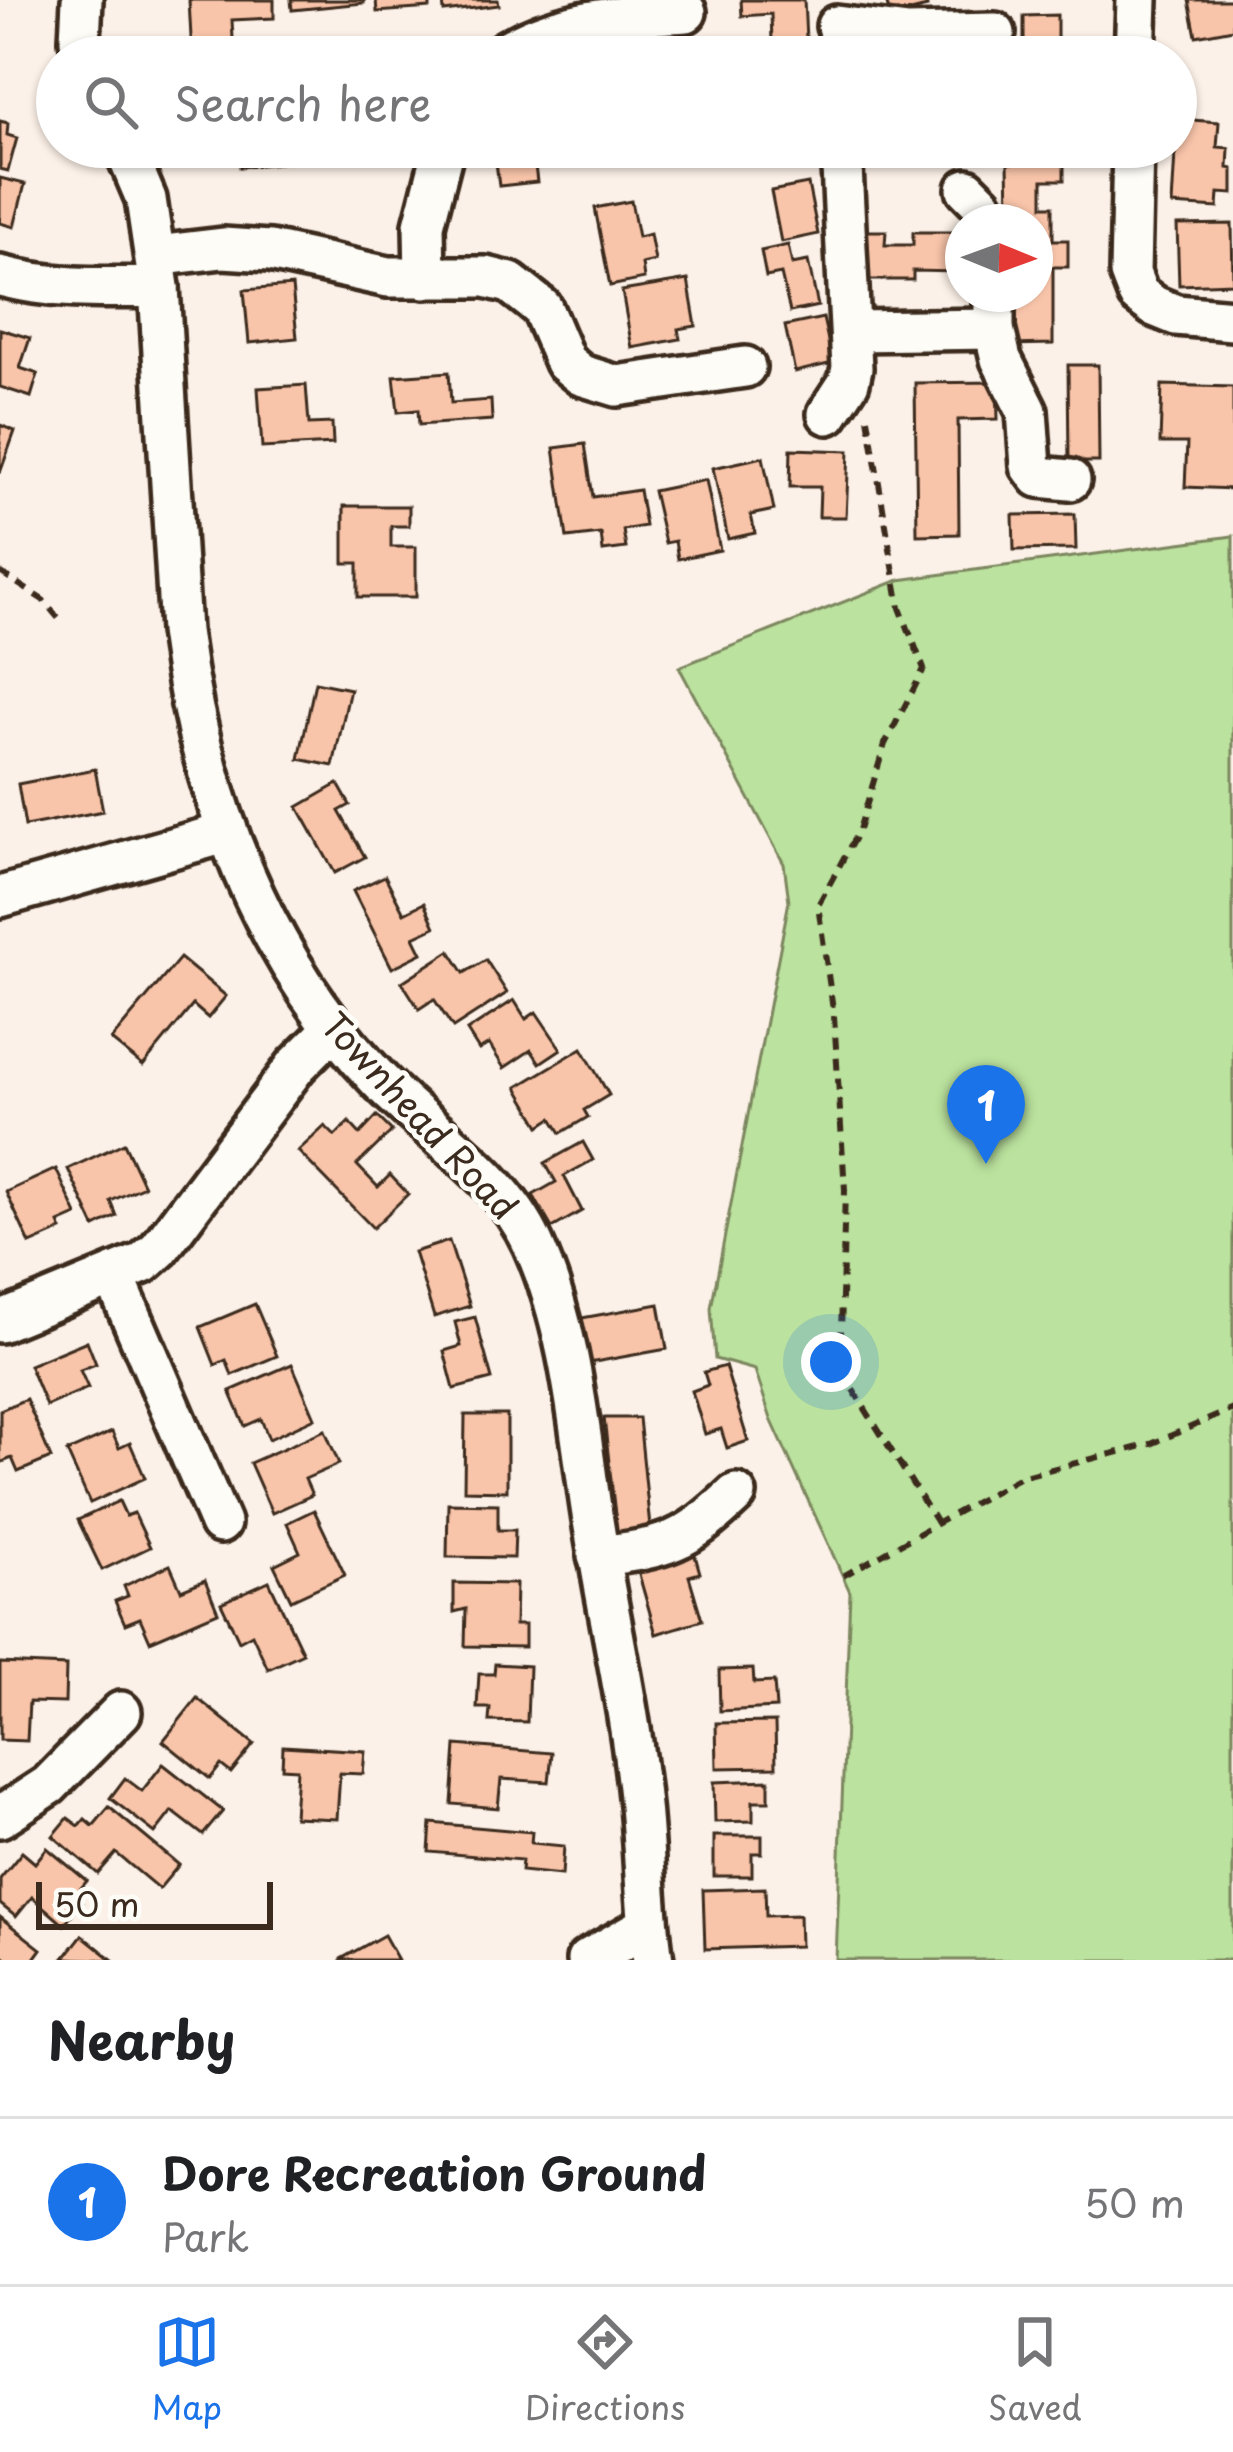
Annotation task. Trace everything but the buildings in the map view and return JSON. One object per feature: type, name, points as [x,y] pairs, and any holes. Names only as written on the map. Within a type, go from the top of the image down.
[{"type":"street","points":[[80,36],[82,0]]},
{"type":"street","points":[[1136,36],[1137,0]]},
{"type":"street","points":[[533,36],[626,8],[686,12]]},
{"type":"street","points":[[837,28],[908,35],[995,30]]},
{"type":"street","name":"Townhead Road","points":[[133,168],[146,200],[157,271],[180,631],[197,736],[225,833],[268,925],[334,1028],[382,1083],[492,1183],[533,1243],[560,1331],[632,1747],[650,1943]]},
{"type":"street","points":[[425,278],[424,225],[439,168]]},
{"type":"street","points":[[838,398],[854,332],[842,168]]},
{"type":"street","points":[[1132,168],[1130,273],[1138,293],[1176,315],[1233,320]]},
{"type":"street","points":[[968,189],[982,204]]},
{"type":"street","points":[[0,276],[76,289],[157,271],[223,248],[270,251],[388,277],[486,278],[510,283],[542,308],[565,362],[581,376],[617,386],[745,367]]},
{"type":"street","points":[[854,332],[987,312]]},
{"type":"street","points":[[994,312],[1001,359],[1027,411],[1031,466],[1039,477],[1070,480]]},
{"type":"street","points":[[0,897],[225,833]]},
{"type":"street","points":[[0,1322],[143,1263],[159,1249],[254,1119],[334,1028]]},
{"type":"street","points":[[114,1276],[190,1490],[220,1523]]},
{"type":"street","points":[[598,1556],[678,1541],[699,1529],[736,1494]]},
{"type":"street","points":[[0,1817],[49,1785],[121,1712]]},
{"type":"street","points":[[587,1960],[650,1943]]},
{"type":"path","points":[[838,398],[866,390],[870,446],[900,608],[924,669],[885,745],[860,830],[818,905],[834,1016],[845,1190],[840,1369],[937,1523]]},
{"type":"path","points":[[0,572],[44,600],[59,619]]},
{"type":"path","points":[[843,1576],[1020,1478],[1150,1444],[1233,1409]]},
{"type":"green space","points":[[1233,536],[1233,1960],[836,1960],[850,1592],[771,1419],[755,1370],[715,1359],[711,1308],[789,901],[784,864],[679,667],[899,580]]},
{"type":"place","name":"Dore Recreation Ground","points":[[986,1164]]}]
